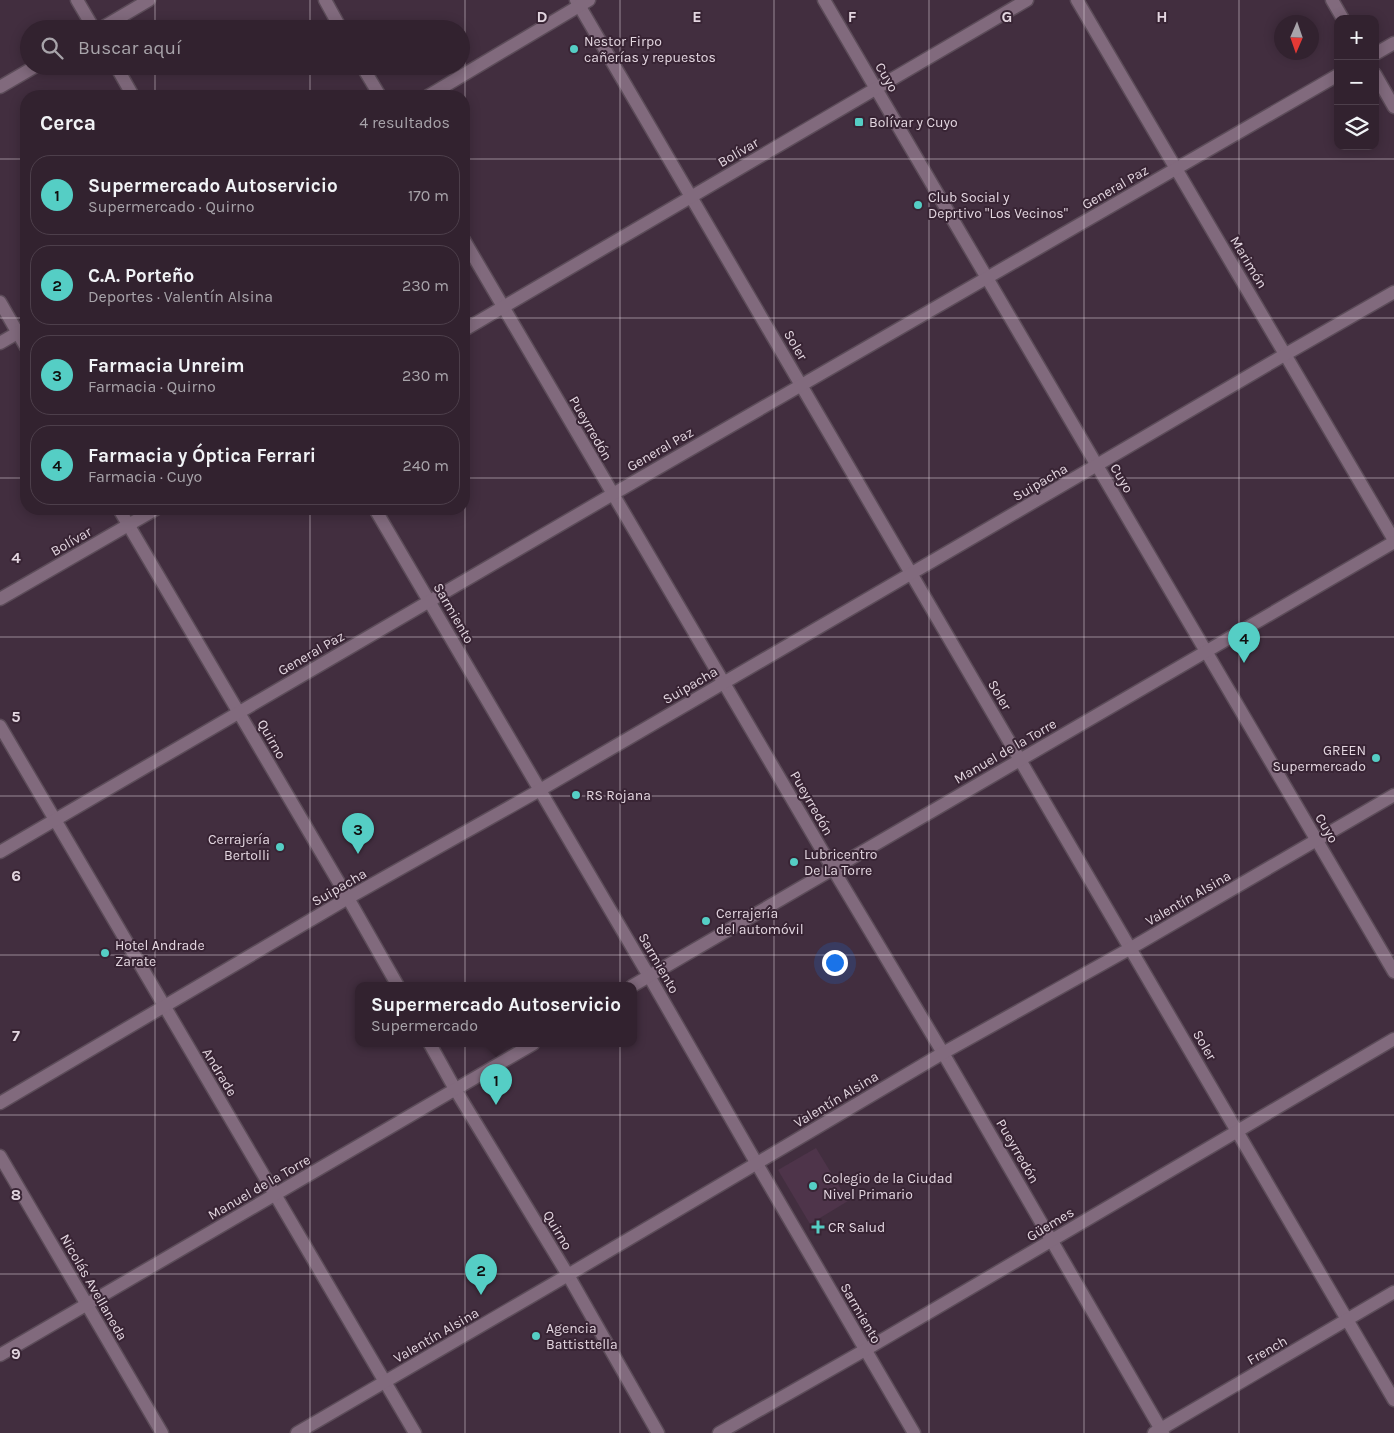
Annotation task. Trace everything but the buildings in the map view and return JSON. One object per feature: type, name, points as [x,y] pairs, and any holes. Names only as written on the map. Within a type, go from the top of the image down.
[{"type":"street","points":[[77,0],[89,20]]},
{"type":"street","points":[[115,20],[149,0]]},
{"type":"street","points":[[325,0],[336,20]]},
{"type":"street","name":"Cuyo","points":[[824,0],[1394,972]]},
{"type":"street","name":"Bolívar","points":[[470,326],[1027,0]]},
{"type":"street","name":"Marimón","points":[[1077,0],[1394,541]]},
{"type":"street","points":[[1332,0],[1341,15]]},
{"type":"street","points":[[470,70],[582,2]]},
{"type":"street","name":"Soler","points":[[582,2],[691,196],[1394,1400]]},
{"type":"street","points":[[1379,52],[1394,43]]},
{"type":"street","points":[[0,87],[21,75]]},
{"type":"street","points":[[121,75],[130,90]]},
{"type":"street","points":[[367,75],[376,90]]},
{"type":"street","points":[[438,90],[462,75]]},
{"type":"street","name":"General Paz","points":[[0,852],[613,494],[1334,77]]},
{"type":"street","points":[[1379,81],[1394,107]]},
{"type":"street","name":"Pueyrredón","points":[[470,250],[833,869],[944,1053],[1052,1240],[1159,1432]]},
{"type":"street","name":"Suipacha","points":[[0,1103],[348,898],[540,790],[1394,292]]},
{"type":"street","points":[[0,302],[20,327]]},
{"type":"street","points":[[0,343],[20,331]]},
{"type":"street","name":"Quirno","points":[[122,515],[396,982]]},
{"type":"street","name":"Bolívar","points":[[0,599],[146,515]]},
{"type":"street","name":"Sarmiento","points":[[379,515],[914,1433]]},
{"type":"street","name":"Manuel de la Torre","points":[[637,983],[1394,541]]},
{"type":"street","name":"Andrade","points":[[0,726],[415,1433]]},
{"type":"street","name":"Valentín Alsina","points":[[297,1433],[944,1053],[1131,948],[1394,796]]},
{"type":"street","name":"Güemes","points":[[719,1433],[865,1350],[1394,1039]]},
{"type":"street","name":"Quirno","points":[[432,1047],[455,1089],[568,1275],[658,1433]]},
{"type":"street","name":"Manuel de la Torre","points":[[0,1355],[528,1047]]},
{"type":"street","name":"Nicolás Avellaneda","points":[[0,1156],[162,1433]]},
{"type":"street","name":"French","points":[[1159,1432],[1394,1292]]},
{"type":"shaded area","name":"Colegio de la Ciudad Nivel Primario","points":[[816,1148],[848,1201],[810,1224],[778,1170]]},
{"type":"place","name":"Nestor Firpo cañerías y repuestos","points":[[574,49]]},
{"type":"place","name":"Bolívar y Cuyo","points":[[859,122]]},
{"type":"place","name":"Club Social y Deprtivo \"Los Vecinos\"","points":[[918,205]]},
{"type":"place","name":"Farmacia y Óptica Ferrari","points":[[1244,663]]},
{"type":"place","name":"GREEN Supermercado","points":[[1376,758]]},
{"type":"place","name":"RS Rojana","points":[[576,795]]},
{"type":"place","name":"Cerrajería Bertolli","points":[[280,847]]},
{"type":"place","name":"Farmacia Unreim","points":[[358,854]]},
{"type":"place","name":"Lubricentro De La Torre","points":[[794,862]]},
{"type":"place","name":"Cerrajería del automóvil","points":[[706,921]]},
{"type":"place","name":"Hotel Andrade Zarate","points":[[105,953]]},
{"type":"place","name":"Supermercado Autoservicio","points":[[496,1105]]},
{"type":"place","name":"Colegio de la Ciudad Nivel Primario","points":[[813,1186]]},
{"type":"place","name":"CR Salud","points":[[818,1227]]},
{"type":"place","name":"C.A. Porteño","points":[[481,1295]]},
{"type":"place","name":"Agencia Battisttella","points":[[536,1336]]}]
